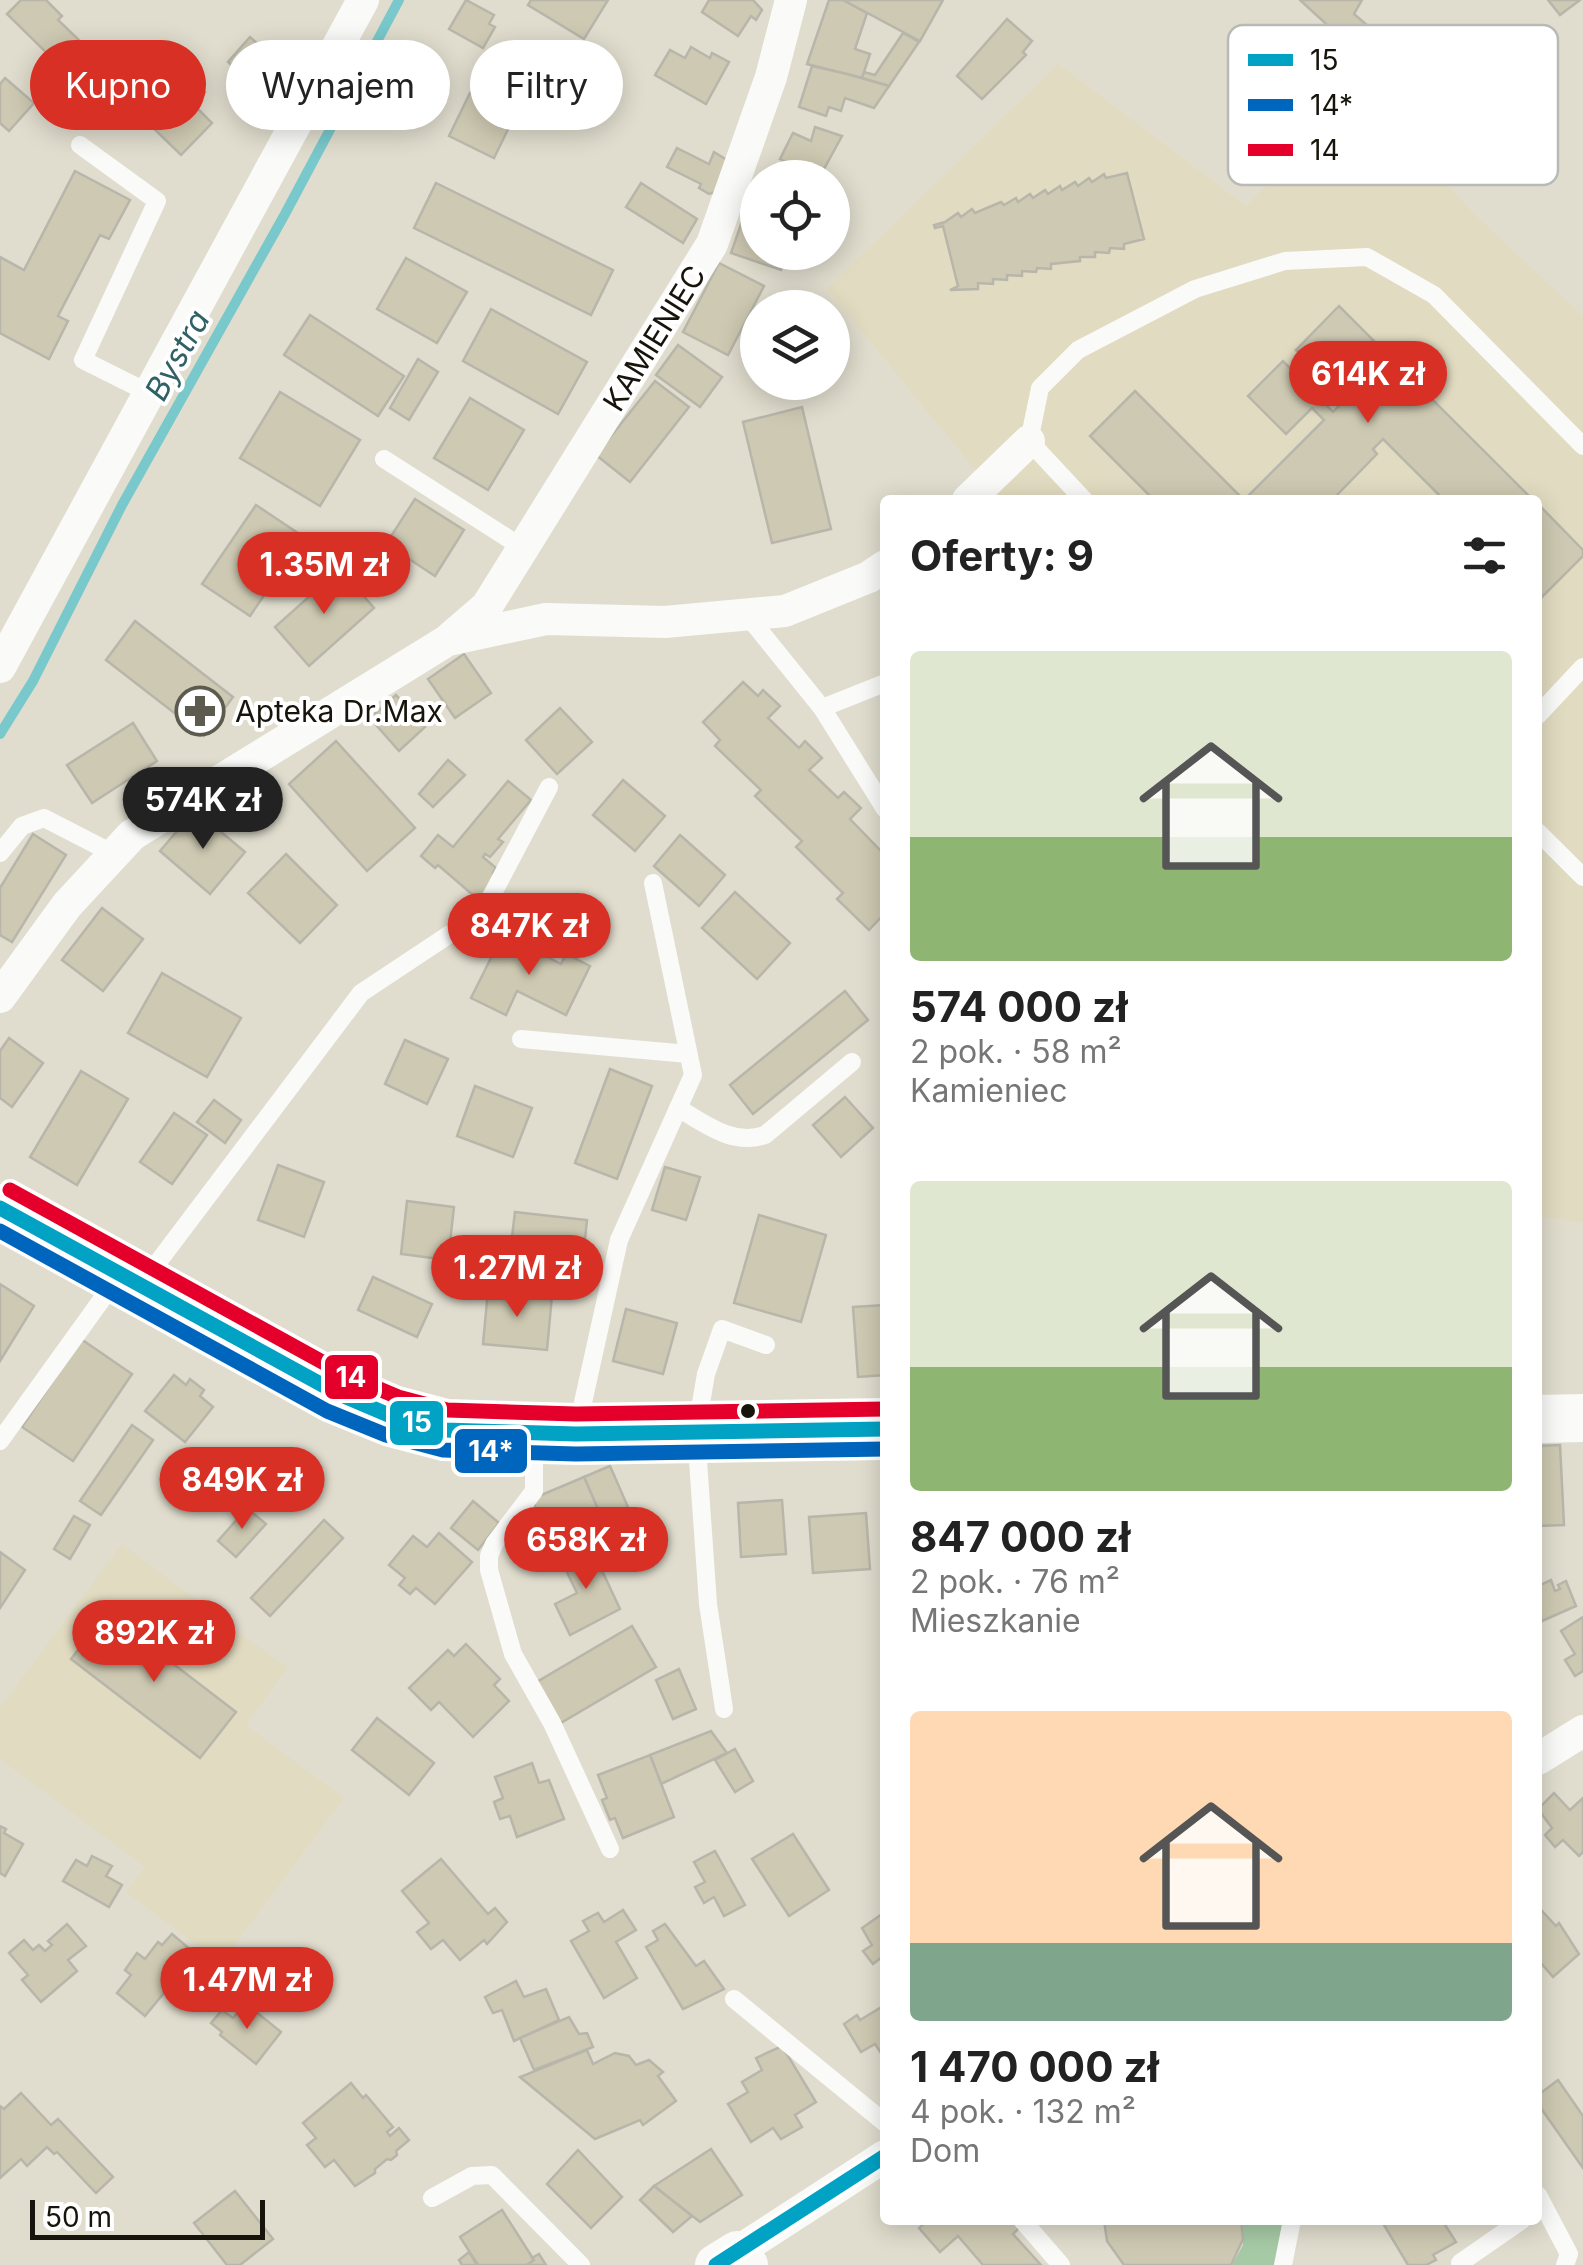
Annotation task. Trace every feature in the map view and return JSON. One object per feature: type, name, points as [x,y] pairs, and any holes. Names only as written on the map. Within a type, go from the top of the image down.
[{"type":"main road","points":[[0,1208],[337,1393],[391,1416],[444,1430],[555,1434],[880,1429]]},
{"type":"main road","points":[[1542,1418],[1583,1418]]},
{"type":"street","points":[[0,666],[11,622],[149,393],[363,0]]},
{"type":"street","name":"KAMIENIEC","points":[[0,997],[68,905],[132,835],[448,640],[487,606],[712,244],[770,77],[791,0]]},
{"type":"street","points":[[973,495],[1029,442]]},
{"type":"street","name":"KAMIENIEC","points":[[448,640],[546,618],[665,622],[784,611],[870,578],[880,570]]},
{"type":"street","points":[[1542,1757],[1583,1731]]},
{"type":"street","points":[[733,2261],[880,2159]]},
{"type":"lane","points":[[80,144],[157,201],[83,360],[149,393]]},
{"type":"lane","points":[[1079,495],[1029,442],[1040,388],[1078,350],[1195,290],[1285,261],[1367,257],[1434,295],[1583,446]]},
{"type":"lane","points":[[384,459],[523,548]]},
{"type":"lane","points":[[747,615],[822,708],[880,801]]},
{"type":"lane","points":[[1542,711],[1583,667]]},
{"type":"lane","points":[[822,708],[880,686]]},
{"type":"lane","points":[[0,1441],[361,993],[483,912],[549,787]]},
{"type":"lane","points":[[0,853],[22,826],[44,818],[114,854]]},
{"type":"lane","points":[[1542,836],[1583,877]]},
{"type":"lane","points":[[610,1850],[552,1723],[513,1654],[489,1570],[489,1556],[534,1491],[619,1240],[693,1075],[653,883]]},
{"type":"lane","points":[[520,1040],[688,1054]]},
{"type":"lane","points":[[678,1108],[726,1136],[752,1140],[765,1135],[852,1062]]},
{"type":"lane","points":[[724,1709],[708,1604],[696,1432],[706,1374],[722,1330],[766,1344]]},
{"type":"lane","points":[[734,1999],[880,2119]]},
{"type":"lane","points":[[432,2198],[472,2176],[492,2175],[582,2265]]},
{"type":"lane","points":[[1542,2208],[1569,2254],[1565,2265]]},
{"type":"lane","points":[[1026,2225],[1062,2265]]},
{"type":"lane","points":[[1283,2265],[1291,2225]]},
{"type":"lane","points":[[1462,2265],[1460,2262],[1515,2225]]},
{"type":"shaded area","points":[[1058,64],[1246,206],[1267,185],[1448,185],[1583,316],[1583,1223],[1542,1217],[1542,495],[996,495],[850,317],[850,290],[828,290]]},
{"type":"shaded area","points":[[122,1544],[287,1668],[246,1725],[344,1798],[221,1963],[126,1892],[145,1867],[0,1759],[0,1708]]},
{"type":"green space","points":[[1242,2225],[1282,2225],[1275,2265],[1232,2265],[1243,2245]]},
{"type":"building","points":[[21,0],[46,0],[62,16],[58,20],[79,40],[33,40],[7,14]]},
{"type":"building","points":[[466,0],[494,15],[489,24],[495,27],[488,40],[470,41],[449,29]]},
{"type":"building","points":[[531,0],[608,0],[584,39],[528,5]]},
{"type":"building","points":[[709,0],[753,0],[762,10],[756,20],[751,16],[738,36],[702,12]]},
{"type":"building","points":[[829,0],[843,0],[867,13],[855,49],[870,54],[862,78],[807,64]]},
{"type":"building","points":[[843,0],[943,0],[920,41]]},
{"type":"building","points":[[1300,0],[1362,0],[1354,14],[1367,25],[1327,25]]},
{"type":"building","points":[[1548,0],[1580,0],[1560,15]]},
{"type":"building","points":[[1007,19],[1032,41],[1023,52],[1026,55],[982,99],[957,76]]},
{"type":"building","points":[[903,33],[919,42],[889,86],[862,78],[864,72],[875,75]]},
{"type":"building","points":[[691,47],[710,58],[712,53],[729,62],[706,104],[655,75],[670,50],[685,58]]},
{"type":"building","points":[[812,66],[889,86],[874,108],[845,98],[841,111],[829,107],[826,116],[799,107]]},
{"type":"building","points":[[5,78],[30,100],[30,107],[9,131],[0,123],[0,84]]},
{"type":"building","points":[[470,93],[470,130],[508,130],[494,158],[449,136]]},
{"type":"building","points":[[815,127],[842,136],[829,160],[780,159],[793,133],[811,141]]},
{"type":"building","points":[[155,130],[205,130],[181,155]]},
{"type":"building","points":[[677,148],[709,164],[714,152],[727,160],[715,192],[709,194],[699,188],[701,184],[667,167]]},
{"type":"building","points":[[75,171],[130,200],[109,239],[100,235],[58,316],[68,321],[49,359],[0,333],[0,257],[24,270]]},
{"type":"building","points":[[1127,173],[1144,239],[1124,244],[1124,249],[1110,248],[1109,253],[1095,252],[1095,257],[1051,264],[1051,269],[1022,271],[1022,276],[993,279],[993,284],[978,283],[978,289],[950,290],[958,286],[943,226],[934,225],[958,213],[961,217],[972,209],[975,213],[1016,198],[1018,202],[1030,194],[1033,198],[1045,190],[1048,194],[1060,186],[1062,190],[1075,182],[1078,186],[1089,178],[1092,182],[1104,174],[1106,178]]},
{"type":"building","points":[[436,183],[613,270],[591,315],[414,228]]},
{"type":"building","points":[[641,183],[697,219],[683,243],[626,207]]},
{"type":"building","points":[[740,227],[740,256],[731,253]]},
{"type":"building","points":[[406,258],[467,292],[437,343],[377,309]]},
{"type":"building","points":[[719,263],[764,286],[762,290],[740,290],[740,332],[728,355],[683,332]]},
{"type":"building","points":[[1339,306],[1390,357],[1384,363],[1423,403],[1429,396],[1528,495],[1439,495],[1383,439],[1373,449],[1377,454],[1337,495],[1249,495],[1324,420],[1312,408],[1286,434],[1248,396],[1283,361],[1333,412],[1345,399],[1296,350]]},
{"type":"building","points":[[491,309],[587,362],[558,414],[463,361]]},
{"type":"building","points":[[310,315],[404,376],[378,416],[284,355]]},
{"type":"building","points":[[678,345],[722,377],[700,407],[656,375]]},
{"type":"building","points":[[418,359],[438,372],[409,420],[390,408]]},
{"type":"building","points":[[655,381],[689,407],[630,482],[596,455]]},
{"type":"building","points":[[1135,391],[1239,495],[1149,495],[1090,436]]},
{"type":"building","points":[[280,392],[360,440],[320,506],[240,458]]},
{"type":"building","points":[[470,398],[524,430],[488,490],[434,458]]},
{"type":"building","points":[[802,407],[831,529],[772,543],[743,422]]},
{"type":"building","points":[[415,499],[464,530],[435,576],[386,544]]},
{"type":"building","points":[[256,505],[304,537],[250,616],[202,584]]},
{"type":"building","points":[[1542,508],[1583,550],[1583,556],[1542,597]]},
{"type":"building","points":[[340,569],[374,608],[309,666],[275,627]]},
{"type":"building","points":[[135,621],[233,697],[204,736],[106,660]]},
{"type":"building","points":[[464,654],[491,693],[455,718],[428,679]]},
{"type":"building","points":[[743,682],[758,696],[763,690],[780,706],[768,718],[799,748],[805,741],[822,758],[809,770],[838,798],[844,792],[861,808],[850,819],[880,850],[880,918],[869,930],[837,899],[843,893],[796,847],[802,841],[755,796],[761,790],[715,746],[720,740],[703,722]]},
{"type":"building","points":[[396,695],[425,727],[399,751],[370,718]]},
{"type":"building","points":[[560,708],[592,742],[557,774],[526,740]]},
{"type":"building","points":[[133,723],[157,761],[92,803],[67,765]]},
{"type":"building","points":[[336,741],[415,828],[367,871],[289,784]]},
{"type":"building","points":[[448,760],[465,775],[433,807],[419,794]]},
{"type":"building","points":[[623,780],[665,816],[635,851],[593,815]]},
{"type":"building","points":[[508,781],[531,800],[498,839],[503,842],[490,857],[483,857],[496,868],[493,873],[500,878],[481,902],[438,865],[435,868],[421,856],[438,835],[453,847]]},
{"type":"building","points":[[195,810],[245,852],[210,894],[160,851]]},
{"type":"building","points":[[33,834],[66,855],[12,942],[0,935],[0,888]]},
{"type":"building","points":[[680,835],[725,875],[699,906],[654,866]]},
{"type":"building","points":[[286,854],[337,905],[300,943],[248,893]]},
{"type":"building","points":[[735,892],[790,943],[757,979],[702,928]]},
{"type":"building","points":[[102,908],[143,939],[103,991],[62,960]]},
{"type":"building","points":[[503,934],[561,964],[566,954],[590,966],[566,1015],[517,991],[506,1015],[471,998]]},
{"type":"building","points":[[162,973],[241,1018],[207,1077],[128,1033]]},
{"type":"building","points":[[845,991],[868,1020],[753,1114],[730,1085]]},
{"type":"building","points":[[9,1038],[43,1063],[12,1107],[0,1098],[0,1051]]},
{"type":"building","points":[[405,1040],[448,1059],[427,1104],[385,1084]]},
{"type":"building","points":[[610,1069],[652,1086],[617,1179],[575,1163]]},
{"type":"building","points":[[81,1071],[128,1099],[77,1185],[30,1157]]},
{"type":"building","points":[[475,1086],[532,1108],[513,1157],[457,1136]]},
{"type":"building","points":[[845,1097],[873,1128],[841,1157],[813,1125]]},
{"type":"building","points":[[214,1100],[241,1120],[225,1143],[197,1122]]},
{"type":"building","points":[[174,1113],[207,1135],[172,1184],[140,1162]]},
{"type":"building","points":[[278,1165],[324,1182],[304,1237],[258,1220]]},
{"type":"building","points":[[665,1167],[700,1177],[686,1220],[652,1210]]},
{"type":"building","points":[[407,1201],[454,1207],[448,1260],[401,1254]]},
{"type":"building","points":[[515,1212],[587,1220],[584,1249],[556,1245],[555,1253],[511,1245]]},
{"type":"building","points":[[759,1215],[826,1235],[801,1322],[734,1303]]},
{"type":"building","points":[[373,1277],[432,1304],[417,1337],[358,1310]]},
{"type":"building","points":[[0,1284],[34,1306],[0,1361]]},
{"type":"building","points":[[488,1290],[552,1296],[547,1350],[483,1344]]},
{"type":"building","points":[[880,1305],[880,1375],[858,1377],[853,1307]]},
{"type":"building","points":[[626,1309],[677,1323],[663,1374],[613,1361]]},
{"type":"building","points":[[81,1339],[132,1374],[73,1461],[22,1427]]},
{"type":"building","points":[[174,1375],[186,1385],[190,1379],[204,1390],[200,1396],[213,1407],[185,1442],[145,1411]]},
{"type":"building","points":[[132,1425],[153,1440],[101,1515],[80,1501]]},
{"type":"building","points":[[1560,1445],[1564,1525],[1542,1526],[1542,1446]]},
{"type":"building","points":[[610,1466],[631,1514],[605,1525],[584,1477]]},
{"type":"building","points":[[584,1477],[610,1537],[557,1560],[532,1499]]},
{"type":"building","points":[[782,1500],[786,1554],[741,1557],[738,1503]]},
{"type":"building","points":[[473,1501],[499,1523],[478,1550],[451,1528]]},
{"type":"building","points":[[247,1508],[266,1524],[236,1557],[218,1541]]},
{"type":"building","points":[[866,1513],[870,1569],[813,1573],[809,1517]]},
{"type":"building","points":[[74,1516],[90,1525],[70,1559],[54,1549]]},
{"type":"building","points":[[324,1520],[343,1538],[270,1616],[251,1598]]},
{"type":"building","points":[[439,1533],[472,1562],[435,1604],[416,1588],[410,1594],[399,1585],[405,1578],[389,1565],[413,1536],[427,1547]]},
{"type":"building","points":[[590,1545],[620,1609],[570,1635],[555,1604],[577,1593],[560,1558]]},
{"type":"building","points":[[0,1552],[25,1570],[0,1608]]},
{"type":"building","points":[[1551,1580],[1555,1591],[1566,1581],[1576,1606],[1542,1621],[1542,1584]]},
{"type":"building","points":[[107,1613],[236,1712],[200,1758],[71,1659]]},
{"type":"building","points":[[1583,1617],[1583,1671],[1575,1676],[1565,1660],[1575,1654],[1561,1631]]},
{"type":"building","points":[[632,1626],[656,1667],[559,1724],[535,1683]]},
{"type":"building","points":[[466,1644],[500,1679],[494,1685],[509,1701],[473,1737],[439,1702],[431,1710],[409,1688],[448,1650],[454,1656]]},
{"type":"building","points":[[679,1669],[696,1709],[673,1719],[656,1680]]},
{"type":"building","points":[[377,1718],[434,1763],[409,1795],[352,1750]]},
{"type":"building","points":[[711,1731],[727,1753],[661,1784],[650,1755]]},
{"type":"building","points":[[735,1749],[753,1781],[735,1792],[715,1760]]},
{"type":"building","points":[[650,1755],[674,1817],[623,1838],[602,1800],[607,1798],[598,1775]]},
{"type":"building","points":[[532,1763],[539,1783],[549,1780],[564,1819],[517,1837],[510,1816],[500,1819],[494,1802],[503,1798],[495,1777]]},
{"type":"building","points":[[1554,1793],[1570,1810],[1583,1798],[1583,1852],[1579,1856],[1563,1840],[1555,1847],[1545,1835],[1552,1828],[1542,1814],[1542,1805]]},
{"type":"building","points":[[0,1826],[6,1829],[4,1833],[23,1844],[5,1876],[0,1873]]},
{"type":"building","points":[[793,1834],[829,1890],[789,1916],[752,1859]]},
{"type":"building","points":[[715,1851],[745,1905],[724,1916],[714,1897],[704,1903],[695,1887],[705,1882],[694,1862]]},
{"type":"building","points":[[92,1856],[112,1866],[106,1876],[122,1885],[109,1907],[63,1881],[76,1860],[87,1866]]},
{"type":"building","points":[[441,1859],[488,1914],[495,1908],[507,1922],[487,1944],[484,1940],[460,1960],[443,1940],[431,1949],[417,1932],[429,1923],[402,1891]]},
{"type":"building","points":[[623,1910],[636,1930],[616,1942],[637,1978],[604,1998],[571,1941],[589,1931],[583,1921],[598,1913],[604,1922]]},
{"type":"building","points":[[1542,1911],[1556,1926],[1559,1923],[1579,1954],[1553,1977],[1542,1964]]},
{"type":"building","points":[[880,1915],[880,1959],[873,1964],[863,1951],[872,1945],[862,1928]]},
{"type":"building","points":[[67,1924],[86,1946],[68,1960],[77,1971],[41,2002],[22,1980],[28,1975],[9,1953],[24,1940],[33,1950],[39,1945],[45,1951],[52,1945],[48,1941]]},
{"type":"building","points":[[665,1924],[696,1966],[704,1961],[724,1989],[683,2009],[646,1947],[658,1940],[653,1931]]},
{"type":"building","points":[[172,1934],[192,1951],[183,1962],[187,1965],[145,2016],[117,1993],[131,1975],[125,1970],[137,1953],[145,1959],[158,1942],[162,1945]]},
{"type":"building","points":[[516,1981],[524,1997],[546,1989],[559,2020],[514,2041],[502,2010],[493,2013],[485,1997]]},
{"type":"building","points":[[245,2003],[281,2032],[256,2064],[211,2023],[222,2010],[233,2018]]},
{"type":"building","points":[[880,2008],[880,2052],[875,2044],[861,2052],[844,2024],[857,2015],[860,2020]]},
{"type":"building","points":[[569,2017],[579,2034],[587,2033],[593,2047],[534,2070],[520,2038]]},
{"type":"building","points":[[782,2046],[816,2102],[795,2115],[802,2127],[781,2139],[773,2128],[751,2142],[728,2104],[748,2092],[742,2082],[762,2070],[756,2058]]},
{"type":"building","points":[[587,2050],[593,2064],[615,2053],[629,2056],[636,2065],[649,2060],[663,2072],[658,2076],[676,2101],[643,2125],[640,2120],[595,2139],[520,2077]]},
{"type":"building","points":[[1558,2080],[1583,2116],[1583,2168],[1542,2110],[1542,2092]]},
{"type":"building","points":[[351,2083],[393,2127],[387,2132],[390,2136],[399,2128],[409,2140],[396,2151],[397,2155],[355,2186],[334,2160],[325,2167],[307,2145],[316,2138],[303,2123]]},
{"type":"building","points":[[21,2093],[51,2125],[58,2119],[113,2177],[96,2193],[57,2152],[54,2154],[47,2147],[27,2166],[21,2159],[0,2178],[0,2106],[4,2109]]},
{"type":"building","points":[[711,2149],[742,2195],[700,2222],[654,2186]]},
{"type":"building","points":[[578,2150],[622,2197],[591,2228],[547,2184]]},
{"type":"building","points":[[654,2186],[692,2216],[673,2232],[640,2200]]},
{"type":"building","points":[[235,2191],[273,2239],[240,2265],[227,2265],[194,2223]]},
{"type":"building","points":[[502,2210],[534,2260],[527,2265],[478,2265],[460,2237]]},
{"type":"building","points":[[1020,2225],[1013,2234],[1041,2265],[983,2265],[958,2236],[940,2252],[919,2228]]},
{"type":"building","points":[[1105,2225],[1242,2225],[1243,2239],[1231,2265],[1124,2265],[1107,2241]]},
{"type":"building","points":[[1384,2225],[1445,2225],[1456,2242],[1433,2255],[1436,2260],[1426,2265],[1408,2265]]},
{"type":"building","points":[[469,2252],[477,2265],[462,2265],[459,2260]]},
{"type":"building","points":[[539,2254],[546,2265],[527,2265],[532,2258]]},
{"type":"waterway","name":"Bystra","points":[[0,734],[33,681],[122,505],[399,0]]},
{"type":"transit line","name":"14","points":[[10,1190],[346,1375],[398,1397],[447,1410],[576,1414],[880,1409]]},
{"type":"transit line","name":"15","points":[[0,1208],[337,1393],[391,1416],[444,1430],[576,1434],[880,1429]]},
{"type":"transit line","name":"14*","points":[[0,1231],[327,1411],[386,1435],[443,1450],[576,1454],[880,1449]]},
{"type":"transit line","name":"15","points":[[716,2265],[880,2159]]},
{"type":"place","name":"Apteka Dr.Max","points":[[200,711]]}]
